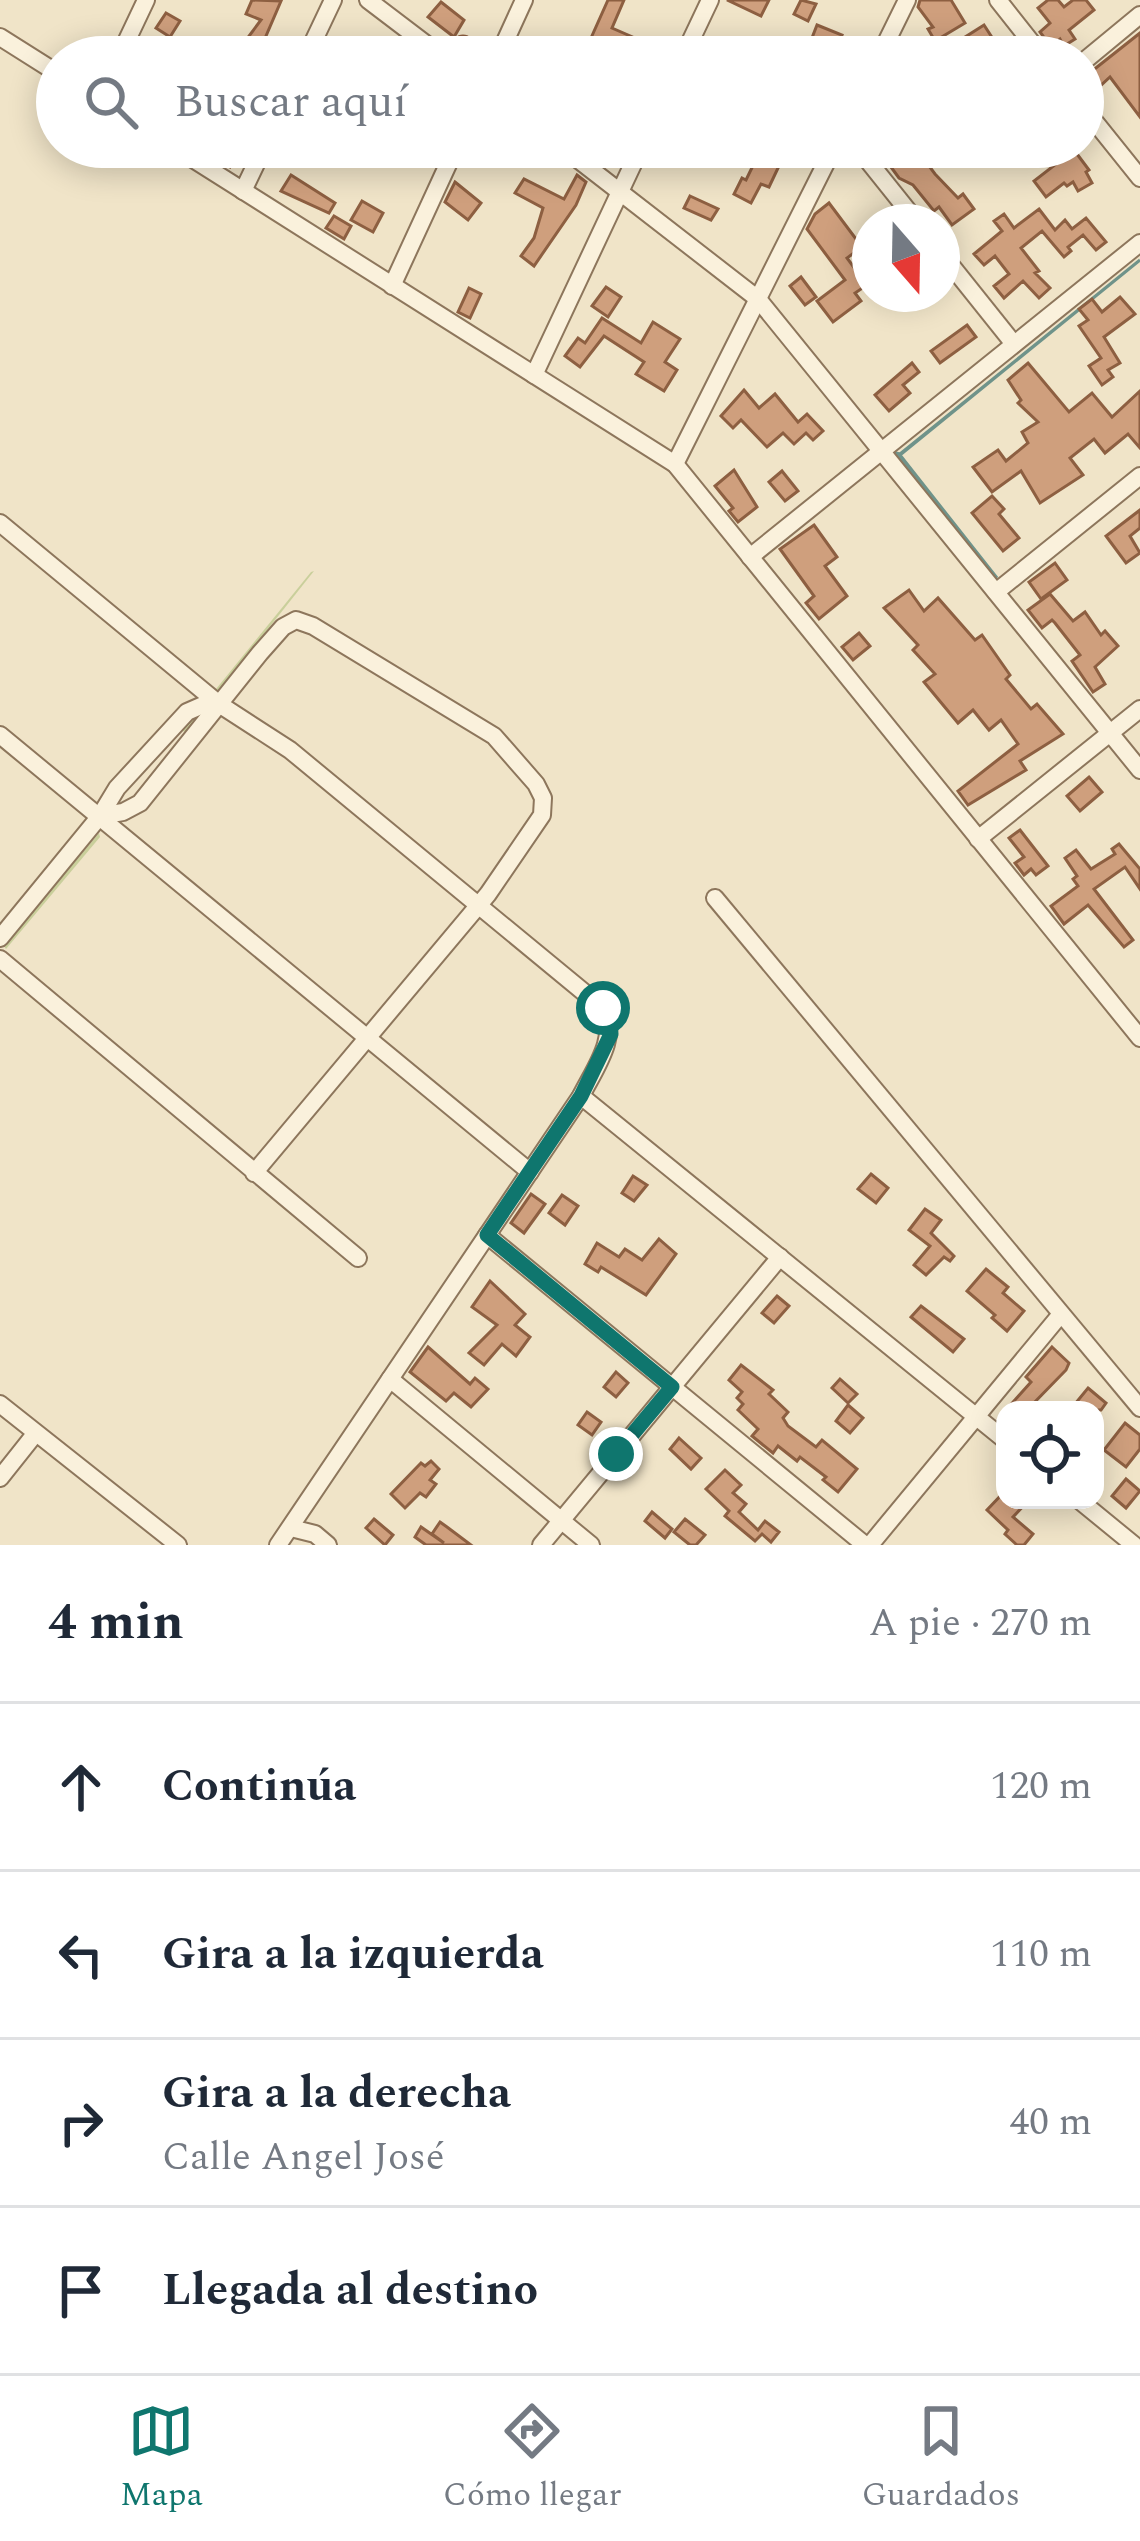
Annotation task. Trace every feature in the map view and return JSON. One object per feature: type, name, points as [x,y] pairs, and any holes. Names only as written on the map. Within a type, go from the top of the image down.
[{"type":"street","points":[[129,36],[146,0]]},
{"type":"street","points":[[316,36],[333,0]]},
{"type":"street","points":[[368,0],[415,36]]},
{"type":"street","points":[[508,36],[524,0]]},
{"type":"street","points":[[693,36],[710,0]]},
{"type":"street","points":[[889,36],[907,0]]},
{"type":"street","points":[[998,0],[1026,36]]},
{"type":"street","points":[[1104,45],[1140,15]]},
{"type":"street","points":[[0,37],[36,60]]},
{"type":"street","points":[[1104,133],[1140,178]]},
{"type":"street","points":[[207,168],[674,464],[1140,1038]]},
{"type":"street","points":[[243,191],[254,168]]},
{"type":"street","points":[[392,286],[446,168]]},
{"type":"street","points":[[590,168],[758,299],[1140,770]]},
{"type":"street","points":[[534,375],[631,168]]},
{"type":"street","points":[[674,464],[824,168]]},
{"type":"street","points":[[874,168],[903,204]]},
{"type":"street","points":[[750,557],[1140,243]]},
{"type":"street","points":[[960,276],[1014,344]]},
{"type":"street","points":[[995,592],[1140,476]]},
{"type":"street","points":[[0,523],[219,704],[290,750],[603,1008],[610,1021],[611,1034],[581,1096],[278,1545]]},
{"type":"street","points":[[100,816],[140,803],[284,627],[296,620],[494,736],[536,784],[543,799],[542,815],[477,906],[254,1173]]},
{"type":"street","points":[[0,938],[100,816],[117,788],[187,712],[219,704]]},
{"type":"street","points":[[978,839],[1140,709]]},
{"type":"street","points":[[0,735],[530,1172]]},
{"type":"street","points":[[715,898],[1140,1408]]},
{"type":"street","points":[[0,958],[358,1258]]},
{"type":"street","points":[[581,1096],[996,1433]]},
{"type":"street","points":[[487,1235],[867,1545],[1061,1314]]},
{"type":"street","points":[[541,1545],[779,1257]]},
{"type":"street","points":[[390,1379],[591,1545]]},
{"type":"street","points":[[0,1404],[178,1545]]},
{"type":"street","points":[[0,1478],[35,1434]]},
{"type":"street","points":[[1089,1509],[1134,1545]]},
{"type":"street","points":[[293,1527],[305,1545]]},
{"type":"street","points":[[293,1527],[315,1534],[328,1545]]},
{"type":"green space","points":[[311,572],[186,732],[182,731]]},
{"type":"green space","points":[[99,833],[100,837],[6,949],[4,946]]},
{"type":"water","points":[[1140,260],[900,455],[997,578],[896,453]]},
{"type":"building","points":[[252,0],[281,1],[266,36],[249,36],[261,20],[246,14]]},
{"type":"building","points":[[608,0],[624,0],[612,28],[630,36],[592,36]]},
{"type":"building","points":[[727,0],[769,0],[761,16]]},
{"type":"building","points":[[801,0],[816,4],[808,21],[794,14]]},
{"type":"building","points":[[920,0],[951,0],[965,23],[943,36],[932,36],[928,29],[933,27],[918,7]]},
{"type":"building","points":[[1048,0],[1058,0],[1064,7],[1073,0],[1086,0],[1094,10],[1069,30],[1073,36],[1043,36],[1040,32],[1050,23],[1038,8]]},
{"type":"building","points":[[441,2],[464,20],[453,36],[428,17]]},
{"type":"building","points":[[166,13],[180,21],[171,36],[156,28]]},
{"type":"building","points":[[817,25],[842,35],[842,36],[813,36]]},
{"type":"building","points":[[984,25],[991,36],[967,36]]},
{"type":"building","points":[[1140,33],[1140,117],[1110,77],[1104,82],[1104,62]]},
{"type":"building","points":[[752,168],[778,168],[769,187],[761,184],[751,203],[734,194],[742,178],[746,180]]},
{"type":"building","points":[[892,168],[931,168],[974,209],[960,219],[960,204],[928,204]]},
{"type":"building","points":[[1051,168],[1088,168],[1092,183],[1078,191],[1073,182],[1064,183],[1046,197],[1034,181]]},
{"type":"building","points":[[291,175],[335,203],[329,213],[281,191]]},
{"type":"building","points":[[577,175],[586,182],[576,205],[534,266],[521,256],[534,238],[543,208],[515,193],[524,179],[564,199]]},
{"type":"building","points":[[455,182],[481,203],[468,220],[445,202]]},
{"type":"building","points":[[690,196],[718,209],[711,220],[684,208]]},
{"type":"building","points":[[362,201],[383,213],[373,232],[351,220]]},
{"type":"building","points":[[829,203],[852,234],[852,254],[847,258],[852,265],[852,308],[833,322],[817,301],[845,280],[807,229]]},
{"type":"building","points":[[1039,209],[1055,230],[1065,220],[1072,229],[1086,218],[1106,242],[1096,250],[1083,235],[1064,257],[1042,231],[1021,248],[1050,288],[1039,298],[1023,281],[1004,298],[994,286],[1009,274],[995,256],[984,265],[974,254],[1002,231],[994,221],[1004,214],[1014,228]]},
{"type":"building","points":[[334,216],[351,226],[344,239],[326,228]]},
{"type":"building","points":[[801,277],[816,297],[805,305],[790,286]]},
{"type":"building","points":[[606,287],[621,297],[608,317],[592,306]]},
{"type":"building","points":[[469,288],[481,294],[470,318],[458,312]]},
{"type":"building","points":[[1120,297],[1135,314],[1104,337],[1120,363],[1108,370],[1113,377],[1102,385],[1089,366],[1101,358],[1079,326],[1088,320],[1079,309],[1092,299],[1102,312]]},
{"type":"building","points":[[602,318],[641,343],[653,322],[680,339],[665,362],[677,370],[664,391],[636,374],[644,362],[604,336],[580,367],[565,356],[578,338],[585,343]]},
{"type":"building","points":[[967,325],[976,337],[940,363],[931,351]]},
{"type":"building","points":[[912,363],[919,372],[903,385],[910,393],[889,411],[875,395]]},
{"type":"building","points":[[1028,363],[1069,412],[1092,393],[1112,417],[1140,391],[1140,448],[1128,434],[1105,453],[1094,439],[1070,458],[1083,475],[1040,503],[1021,471],[992,492],[973,467],[998,450],[1006,461],[1028,443],[1022,432],[1038,422],[1018,403],[1021,400],[1008,380]]},
{"type":"building","points":[[744,390],[759,408],[775,394],[798,422],[807,414],[823,431],[813,440],[806,433],[794,444],[783,433],[767,447],[741,420],[733,428],[721,416]]},
{"type":"building","points":[[734,470],[757,507],[738,522],[715,486]]},
{"type":"building","points":[[782,471],[798,491],[785,501],[769,482]]},
{"type":"building","points":[[992,496],[1004,509],[999,514],[1019,538],[1003,551],[972,513]]},
{"type":"building","points":[[1140,510],[1140,528],[1130,536],[1140,553],[1126,563],[1106,536]]},
{"type":"building","points":[[814,525],[837,557],[825,566],[847,596],[819,619],[806,603],[814,596],[780,549]]},
{"type":"building","points":[[1055,563],[1067,580],[1041,599],[1029,582]]},
{"type":"building","points":[[909,590],[924,611],[938,598],[975,640],[982,635],[1010,675],[1006,679],[1031,709],[1037,704],[1063,734],[1020,761],[1026,770],[968,805],[958,791],[1018,744],[1001,720],[989,730],[973,710],[958,723],[924,682],[935,674],[913,650],[918,645],[884,608]]},
{"type":"building","points":[[1050,594],[1073,621],[1085,612],[1101,635],[1105,631],[1118,646],[1095,667],[1105,684],[1093,692],[1072,661],[1080,655],[1055,623],[1052,620],[1042,628],[1028,610]]},
{"type":"building","points":[[859,633],[870,646],[853,660],[842,647]]},
{"type":"building","points":[[1089,777],[1102,792],[1080,811],[1067,796]]},
{"type":"building","points":[[1020,830],[1048,866],[1036,875],[1031,869],[1024,875],[1015,863],[1024,857],[1009,838]]},
{"type":"building","points":[[1119,844],[1140,869],[1140,889],[1125,867],[1094,889],[1133,940],[1124,947],[1088,905],[1064,924],[1051,906],[1078,886],[1065,858],[1076,850],[1091,869],[1115,854],[1112,849]]},
{"type":"building","points":[[871,1174],[888,1188],[876,1203],[858,1189]]},
{"type":"building","points":[[633,1176],[647,1185],[634,1201],[622,1193]]},
{"type":"building","points":[[531,1194],[545,1204],[524,1233],[511,1223]]},
{"type":"building","points":[[562,1195],[578,1206],[565,1225],[549,1213]]},
{"type":"building","points":[[925,1209],[941,1220],[931,1233],[954,1256],[950,1261],[944,1257],[926,1275],[914,1265],[930,1246],[909,1230]]},
{"type":"building","points":[[659,1239],[676,1254],[646,1295],[601,1267],[598,1272],[585,1264],[597,1243],[619,1257],[625,1249],[642,1260]]},
{"type":"building","points":[[986,1269],[1008,1287],[1003,1293],[1024,1311],[1007,1331],[967,1291]]},
{"type":"building","points":[[490,1281],[525,1314],[515,1325],[530,1337],[516,1356],[502,1344],[484,1365],[469,1353],[497,1325],[472,1307]]},
{"type":"building","points":[[777,1296],[789,1306],[774,1323],[762,1313]]},
{"type":"building","points":[[921,1306],[964,1339],[953,1352],[911,1317]]},
{"type":"building","points":[[428,1347],[470,1384],[475,1378],[488,1389],[471,1407],[454,1393],[446,1401],[410,1372]]},
{"type":"building","points":[[1052,1347],[1069,1363],[1036,1401],[1014,1401],[1031,1382],[1026,1377]]},
{"type":"building","points":[[741,1365],[773,1390],[769,1394],[788,1412],[783,1418],[788,1426],[816,1447],[822,1440],[857,1469],[838,1492],[800,1457],[797,1461],[778,1446],[773,1453],[752,1436],[758,1429],[738,1410],[742,1392],[729,1380]]},
{"type":"building","points":[[616,1372],[628,1383],[616,1397],[604,1387]]},
{"type":"building","points":[[840,1379],[857,1394],[848,1403],[832,1388]]},
{"type":"building","points":[[1088,1388],[1104,1401],[1077,1401]]},
{"type":"building","points":[[848,1405],[863,1418],[850,1433],[836,1421]]},
{"type":"building","points":[[587,1412],[601,1422],[592,1435],[578,1425]]},
{"type":"building","points":[[1125,1423],[1140,1435],[1140,1449],[1126,1467],[1104,1450]]},
{"type":"building","points":[[679,1438],[701,1458],[691,1469],[670,1449]]},
{"type":"building","points":[[431,1461],[439,1469],[430,1480],[436,1484],[426,1497],[420,1493],[405,1508],[391,1494],[421,1463],[425,1466]]},
{"type":"building","points":[[725,1470],[741,1485],[733,1493],[746,1504],[739,1512],[758,1530],[765,1521],[779,1532],[771,1542],[762,1534],[755,1541],[725,1516],[729,1511],[706,1489]]},
{"type":"building","points":[[1126,1479],[1140,1491],[1126,1508],[1112,1496]]},
{"type":"building","points":[[996,1500],[996,1509],[1021,1509],[1013,1517],[1033,1534],[1024,1545],[1017,1545],[987,1510]]},
{"type":"building","points":[[652,1512],[672,1529],[665,1538],[645,1521]]},
{"type":"building","points":[[374,1519],[393,1535],[385,1545],[366,1528]]},
{"type":"building","points":[[685,1519],[705,1535],[696,1545],[674,1532]]},
{"type":"building","points":[[440,1522],[471,1545],[426,1545],[415,1537],[421,1527],[444,1543],[432,1534]]},
{"type":"route","points":[[603,1008],[611,1034],[581,1096],[487,1235],[672,1387],[616,1454]]}]
